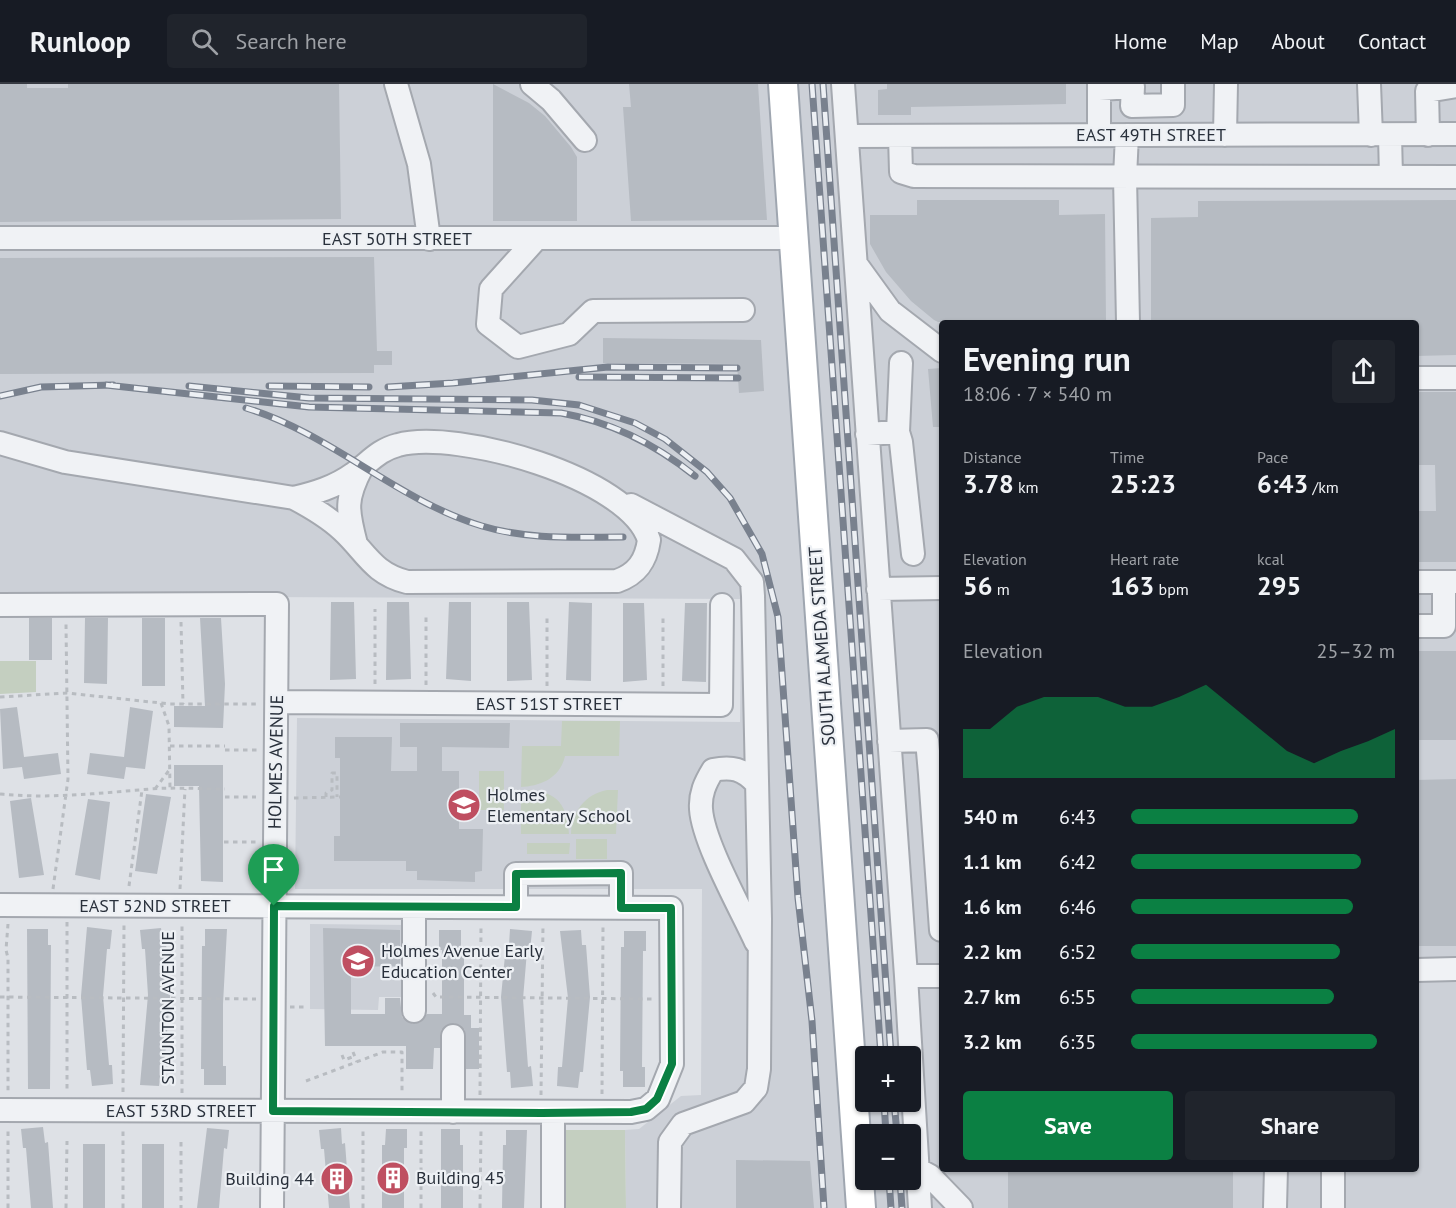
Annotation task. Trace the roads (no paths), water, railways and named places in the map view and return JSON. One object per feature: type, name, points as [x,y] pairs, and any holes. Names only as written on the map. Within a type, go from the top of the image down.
[{"type":"main road","name":"SOUTH ALAMEDA STREET","points":[[783,84],[861,1208]]},
{"type":"street","points":[[396,84],[418,164],[429,239]]},
{"type":"street","points":[[532,84],[552,100],[585,141]]},
{"type":"street","points":[[843,84],[914,1124]]},
{"type":"street","points":[[1099,135],[1099,87],[1133,87],[1132,106],[1173,105],[1173,84]]},
{"type":"street","points":[[1225,135],[1226,84]]},
{"type":"street","points":[[1369,84],[1391,177]]},
{"type":"street","points":[[1428,135],[1427,92],[1456,86]]},
{"type":"street","points":[[1127,135],[1125,177],[1128,320]]},
{"type":"street","name":"EAST 49TH STREET","points":[[847,136],[1456,135]]},
{"type":"street","points":[[900,136],[901,172],[914,176],[1456,177]]},
{"type":"street","name":"EAST 50TH STREET","points":[[0,238],[794,238]]},
{"type":"street","points":[[536,239],[491,289],[488,324],[518,347],[569,334],[592,311],[743,310]]},
{"type":"street","points":[[856,264],[890,311],[939,349]]},
{"type":"street","points":[[901,363],[897,432],[901,442],[913,554]]},
{"type":"street","points":[[1419,378],[1456,378]]},
{"type":"street","points":[[867,434],[897,432]]},
{"type":"street","points":[[294,498],[320,492],[345,479],[374,456],[399,445],[435,442],[488,450],[533,462],[581,480],[725,554],[740,565],[752,582],[761,1030],[756,1088],[744,1102],[683,1124],[670,1142],[669,1208]]},
{"type":"street","points":[[0,443],[65,462],[294,498],[328,518],[381,573],[407,582],[617,581],[631,576],[644,560],[649,540],[639,518],[610,495]]},
{"type":"street","points":[[357,546],[347,513],[348,502],[363,466]]},
{"type":"street","points":[[1419,582],[1450,582],[1444,626],[1419,626]]},
{"type":"street","points":[[878,589],[939,588]]},
{"type":"street","name":"HOLMES AVENUE","points":[[0,605],[277,604],[267,703],[274,906],[272,1208]]},
{"type":"street","name":"EAST 51ST STREET","points":[[267,703],[721,705],[722,605]]},
{"type":"street","points":[[889,741],[927,740],[936,774],[939,868]]},
{"type":"street","points":[[756,783],[746,772],[730,766],[713,770],[703,786],[701,809],[706,834],[760,950]]},
{"type":"street","points":[[516,907],[516,874],[621,873],[621,908]]},
{"type":"street","name":"EAST 52ND STREET","points":[[4,913],[274,906],[671,908],[672,1064],[669,1077]]},
{"type":"street","points":[[414,907],[414,1011]]},
{"type":"street","points":[[1419,970],[1456,969]]},
{"type":"street","points":[[906,976],[939,976]]},
{"type":"street","points":[[453,1036],[453,1112]]},
{"type":"street","name":"EAST 53RD STREET","points":[[5,1112],[453,1112],[547,1108],[631,1112],[646,1109],[657,1099],[669,1077]]},
{"type":"street","points":[[547,1108],[553,1208]]},
{"type":"street","points":[[921,1171],[930,1176],[961,1208]]},
{"type":"street","points":[[1275,1208],[1276,1172]]},
{"type":"street","points":[[1333,1172],[1333,1208]]},
{"type":"street","points":[[919,1190],[920,1208]]},
{"type":"railway","points":[[812,84],[880,1046]]},
{"type":"railway","points":[[823,84],[890,1046]]},
{"type":"railway","points":[[388,387],[453,383],[608,367],[737,368]]},
{"type":"railway","points":[[579,377],[738,378]]},
{"type":"railway","points":[[106,385],[309,407],[561,413],[615,428],[648,444],[695,476]]},
{"type":"railway","points":[[0,396],[41,387],[113,385]]},
{"type":"railway","points":[[189,386],[309,398],[532,400],[579,405],[635,423],[665,439],[707,472],[730,498],[762,554],[778,617],[798,898],[812,1021],[824,1208]]},
{"type":"railway","points":[[269,386],[369,387]]},
{"type":"railway","points":[[246,408],[306,433],[422,501],[482,526],[534,536],[623,537]]},
{"type":"railway","points":[[885,1112],[885,1124]]},
{"type":"railway","points":[[895,1112],[896,1124]]},
{"type":"railway","points":[[890,1190],[891,1208]]},
{"type":"railway","points":[[901,1190],[902,1208]]},
{"type":"place","name":"Holmes Elementary School","points":[[464,805]]},
{"type":"place","name":"Holmes Avenue Early Education Center","points":[[358,961]]},
{"type":"place","name":"Building 45","points":[[393,1178]]},
{"type":"place","name":"Building 44","points":[[337,1179]]}]
